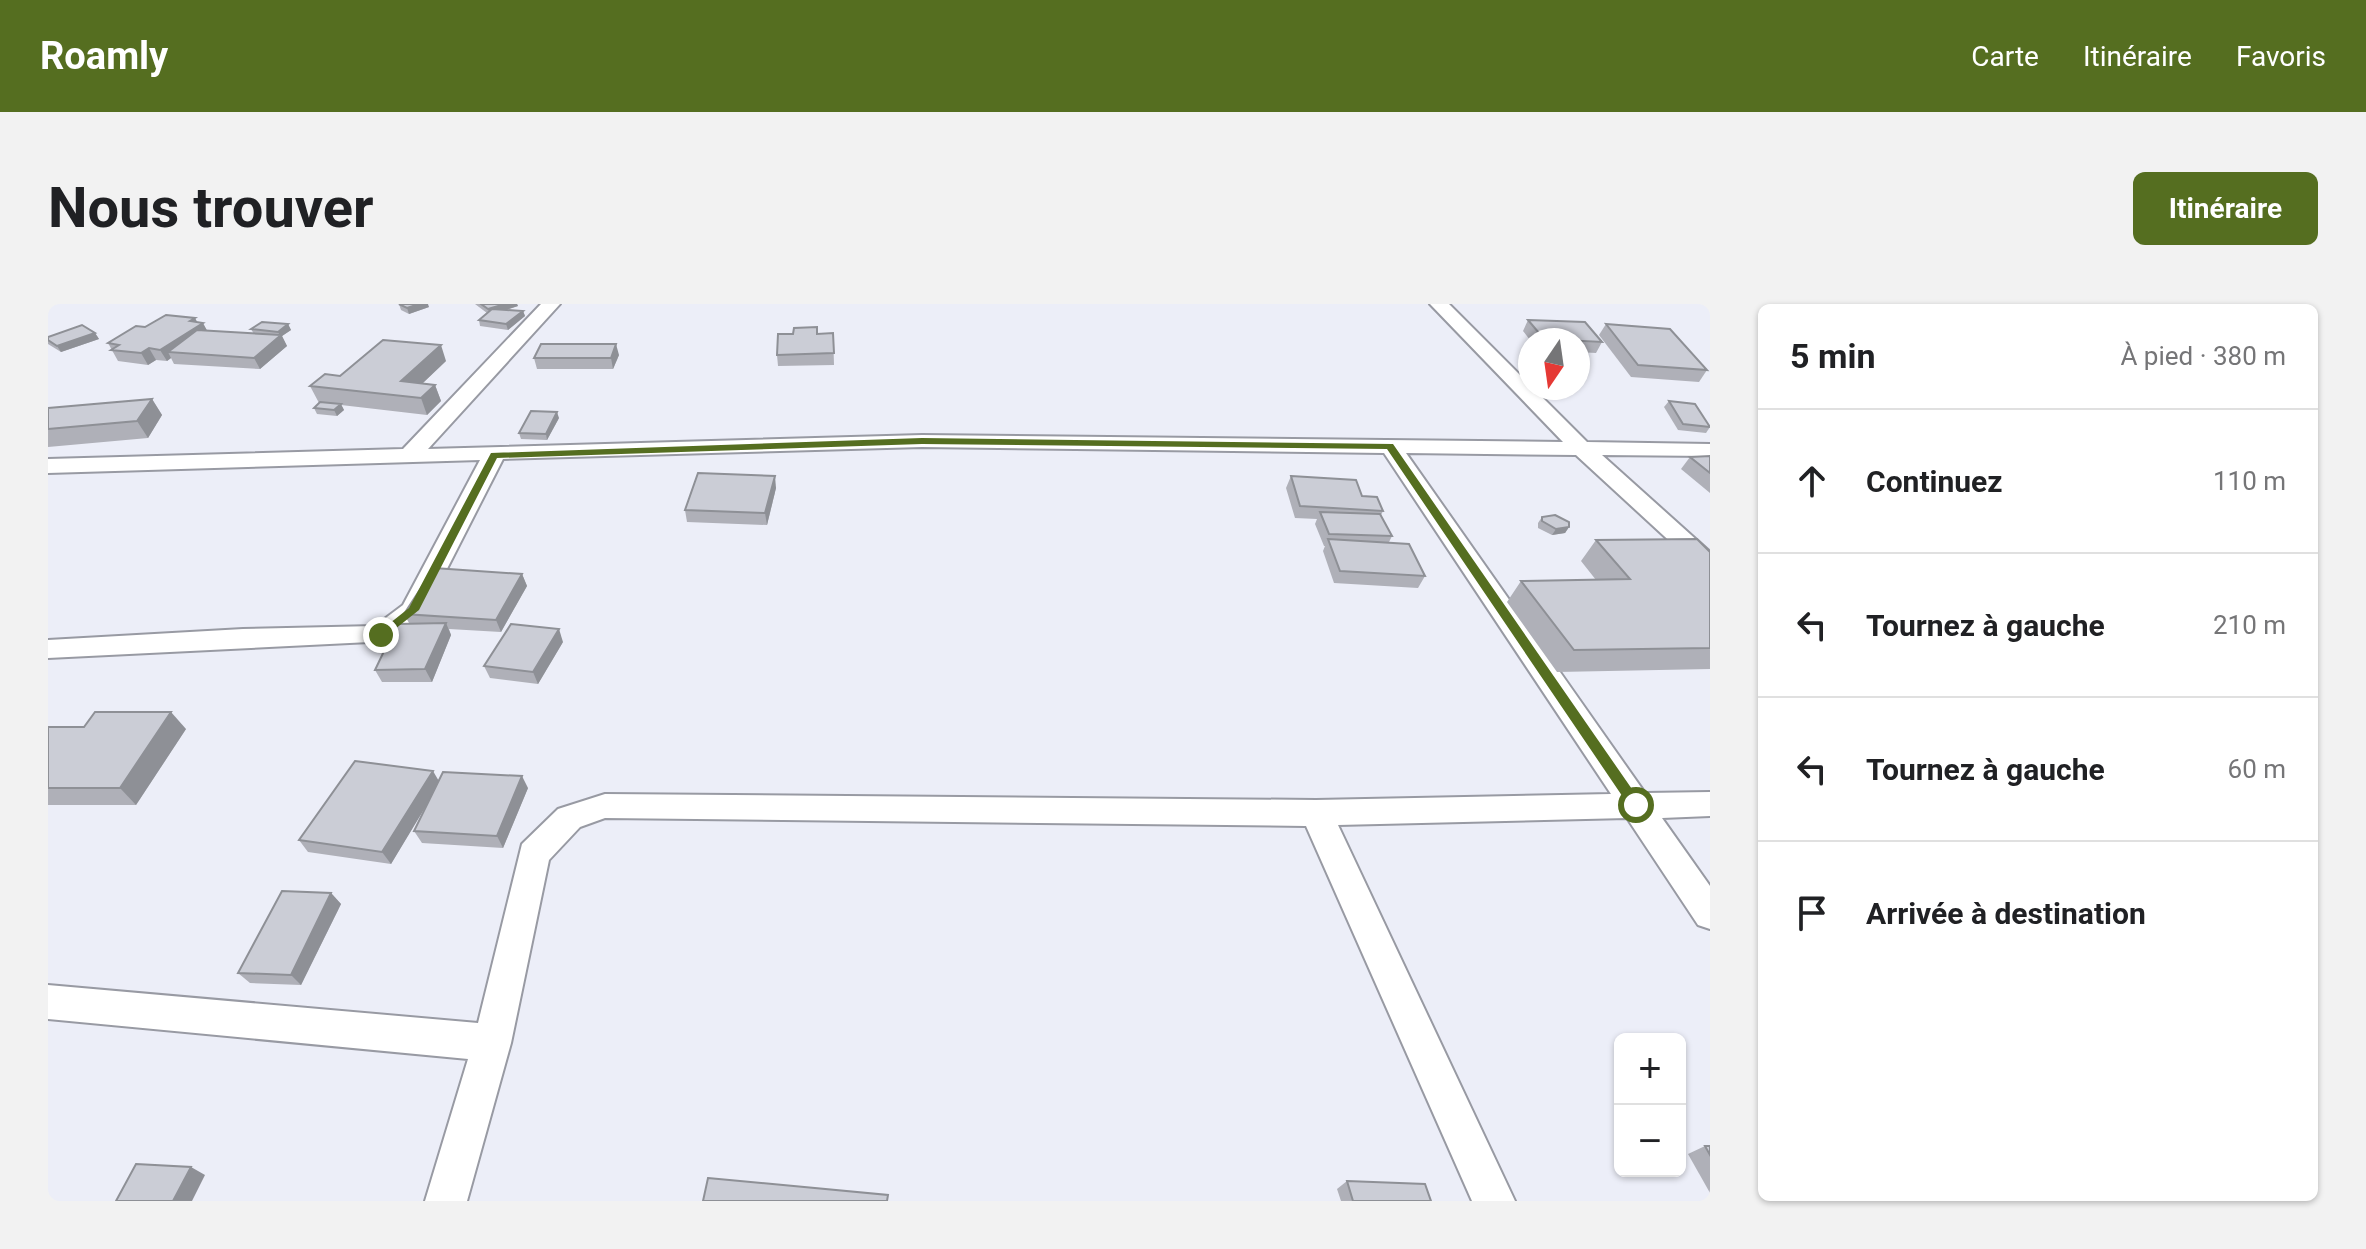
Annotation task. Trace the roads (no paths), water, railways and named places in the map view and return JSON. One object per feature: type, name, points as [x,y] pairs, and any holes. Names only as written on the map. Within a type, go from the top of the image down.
[{"type":"street","points":[[408,457],[551,304]]},
{"type":"street","points":[[1439,304],[1580,447],[1710,565]]},
{"type":"street","points":[[48,466],[922,441],[1710,450]]},
{"type":"street","points":[[1390,446],[1710,914]]},
{"type":"street","points":[[48,649],[243,638],[381,635],[413,610],[494,455]]},
{"type":"street","points":[[446,1201],[492,1043],[534,854],[569,818],[605,806],[1316,813],[1710,804]]},
{"type":"street","points":[[1316,813],[1494,1201]]},
{"type":"street","points":[[48,1002],[492,1043]]}]
